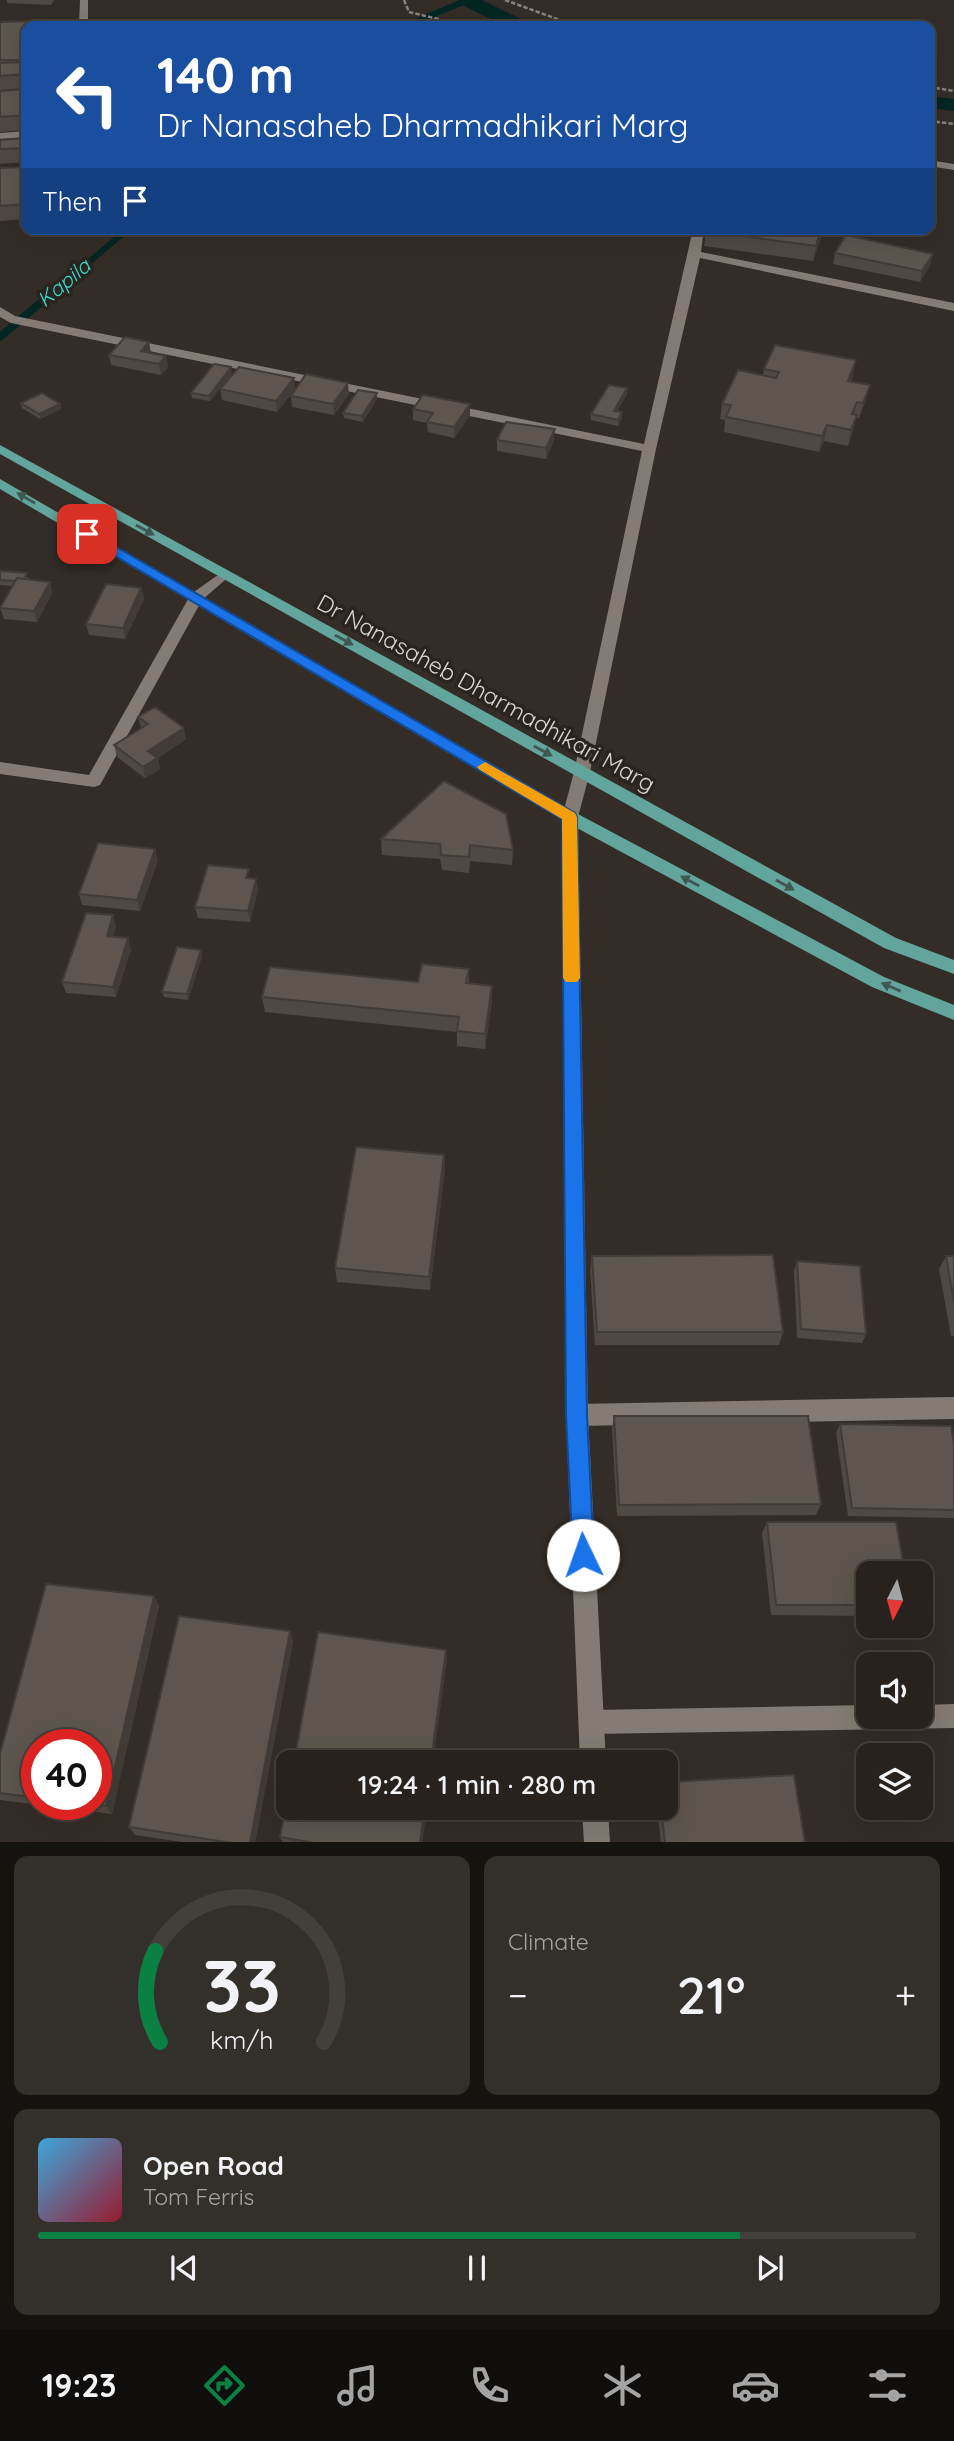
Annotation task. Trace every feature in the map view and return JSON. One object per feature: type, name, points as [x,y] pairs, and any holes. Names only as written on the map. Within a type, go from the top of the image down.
[{"type":"main road","name":"Dr Nanasaheb Dharmadhikari Marg","points":[[0,449],[890,943],[954,967]]},
{"type":"main road","points":[[0,483],[570,817],[878,982],[954,1013]]},
{"type":"street","points":[[84,0],[84,21]]},
{"type":"street","points":[[0,136],[21,134]]},
{"type":"street","points":[[935,164],[954,167]]},
{"type":"street","points":[[592,1750],[576,1415],[570,817],[698,235]]},
{"type":"street","points":[[695,254],[954,307]]},
{"type":"street","points":[[0,311],[12,319],[649,449]]},
{"type":"street","points":[[0,327],[12,319]]},
{"type":"street","points":[[0,768],[94,781],[196,597],[225,574]]},
{"type":"street","points":[[576,1415],[954,1408]]},
{"type":"street","points":[[933,1717],[954,1716]]},
{"type":"street","points":[[591,1722],[856,1718]]},
{"type":"street","points":[[596,1820],[597,1842]]},
{"type":"path","points":[[404,0],[409,12],[442,21]]},
{"type":"path","points":[[505,0],[562,21]]},
{"type":"path","points":[[935,88],[954,90]]},
{"type":"path","points":[[935,122],[954,124]]},
{"type":"building","points":[[21,21],[21,60],[0,60],[0,22]]},
{"type":"building","points":[[21,62],[21,74],[0,76],[0,63]]},
{"type":"building","points":[[21,89],[21,115],[0,117],[0,91]]},
{"type":"building","points":[[21,138],[21,148],[0,149],[0,140]]},
{"type":"building","points":[[21,167],[21,204],[0,206],[0,168]]},
{"type":"building","points":[[735,235],[819,235],[816,246]]},
{"type":"building","points":[[846,235],[933,254],[922,271],[835,253]]},
{"type":"building","points":[[125,337],[149,342],[141,351],[166,356],[159,364],[109,355]]},
{"type":"building","points":[[775,345],[856,360],[848,381],[870,385],[863,403],[857,402],[852,414],[857,415],[851,430],[827,425],[822,436],[726,417],[731,405],[722,404],[738,370],[776,378],[779,372],[764,369]]},
{"type":"building","points":[[214,364],[231,367],[209,396],[191,393]]},
{"type":"building","points":[[239,367],[294,378],[276,401],[220,389]]},
{"type":"building","points":[[306,374],[348,383],[333,404],[291,396]]},
{"type":"building","points":[[609,385],[627,388],[614,411],[622,412],[618,420],[591,414]]},
{"type":"building","points":[[358,390],[377,393],[362,416],[343,413]]},
{"type":"building","points":[[42,393],[60,404],[39,414],[21,403]]},
{"type":"building","points":[[423,395],[470,404],[454,427],[427,422],[433,413],[413,409]]},
{"type":"building","points":[[506,422],[555,429],[546,448],[497,440]]},
{"type":"building","points":[[0,571],[27,573],[24,579],[0,580]]},
{"type":"building","points":[[17,578],[50,582],[34,611],[0,608]]},
{"type":"building","points":[[106,584],[141,588],[123,628],[86,624]]},
{"type":"building","points":[[155,707],[184,728],[148,751],[157,758],[143,767],[114,745],[148,724],[138,717]]},
{"type":"building","points":[[444,781],[506,814],[513,850],[470,845],[469,857],[441,855],[440,844],[381,839]]},
{"type":"building","points":[[98,843],[155,849],[137,900],[79,894]]},
{"type":"building","points":[[208,865],[249,869],[246,878],[256,879],[248,911],[195,907]]},
{"type":"building","points":[[86,913],[113,915],[107,936],[128,938],[113,987],[62,982]]},
{"type":"building","points":[[177,947],[201,950],[187,994],[162,992]]},
{"type":"building","points":[[422,964],[469,969],[466,983],[492,986],[485,1034],[457,1031],[459,1017],[262,997],[270,967],[418,982]]},
{"type":"building","points":[[356,1147],[444,1155],[429,1277],[335,1268]]},
{"type":"building","points":[[773,1255],[783,1332],[597,1332],[592,1256]]},
{"type":"building","points":[[946,1256],[954,1256],[954,1302]]},
{"type":"building","points":[[797,1261],[860,1266],[866,1334],[801,1329]]},
{"type":"building","points":[[614,1416],[808,1416],[821,1504],[619,1505]]},
{"type":"building","points":[[840,1424],[951,1426],[954,1443],[954,1510],[852,1508]]},
{"type":"building","points":[[767,1522],[896,1522],[903,1561],[856,1561],[856,1605],[776,1605]]},
{"type":"building","points":[[46,1584],[154,1596],[112,1780],[112,1729],[21,1729],[21,1796],[0,1793],[0,1754]]},
{"type":"building","points":[[179,1616],[290,1631],[250,1842],[226,1842],[129,1827]]},
{"type":"building","points":[[318,1632],[446,1650],[433,1750],[296,1750]]},
{"type":"building","points":[[794,1775],[805,1842],[665,1842],[662,1820],[678,1820],[678,1781]]},
{"type":"building","points":[[283,1820],[423,1820],[420,1842],[308,1842],[280,1837]]},
{"type":"waterway","points":[[467,0],[510,21]]},
{"type":"waterway","name":"Kapila","points":[[417,21],[468,0]]},
{"type":"waterway","points":[[935,103],[954,105]]},
{"type":"waterway","name":"Kapila","points":[[50,295],[121,235]]},
{"type":"waterway","name":"Kapila","points":[[0,337],[52,293]]},
{"type":"slow traffic","points":[[485,767],[570,817],[572,978]]},
{"type":"route","points":[[87,534],[570,817],[576,1415],[583,1555]]}]
